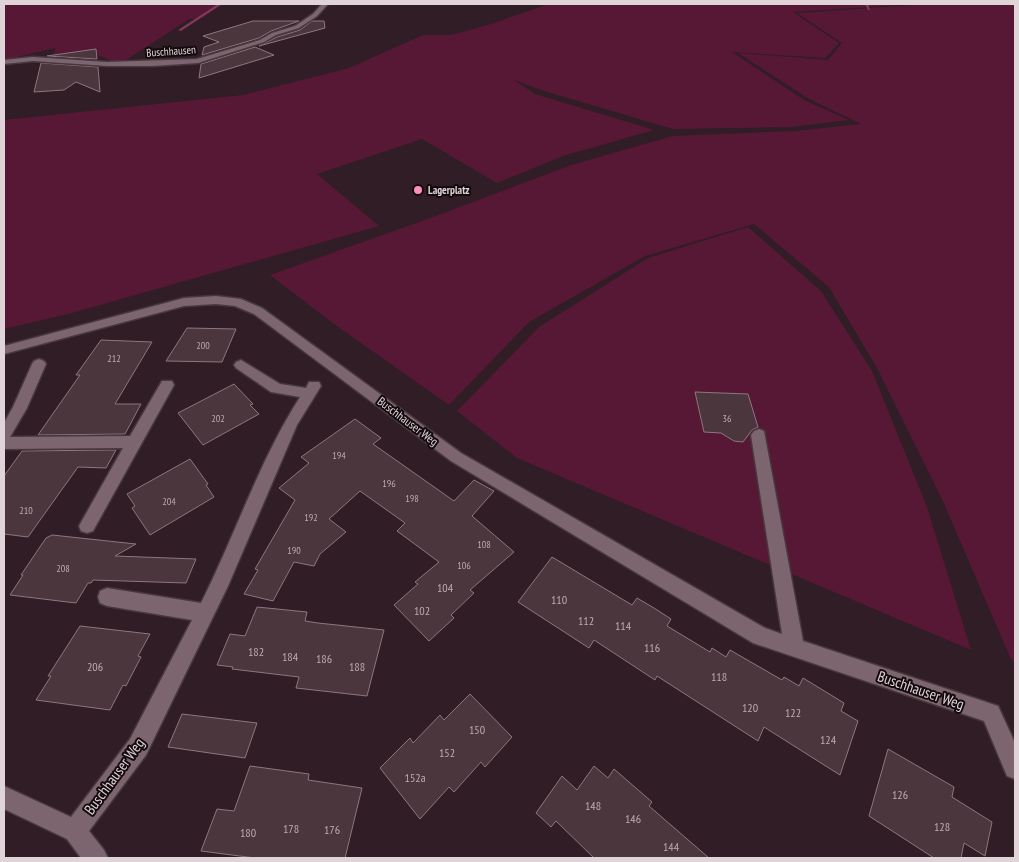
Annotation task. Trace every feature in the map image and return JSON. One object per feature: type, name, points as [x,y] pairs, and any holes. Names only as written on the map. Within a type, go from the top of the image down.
[{"type":"street","name":"Buschhausen","points":[[4,62],[33,59],[115,64],[161,64],[198,61],[254,44],[274,34],[297,26],[315,15],[325,4]]},
{"type":"street","name":"Buschhauser Weg","points":[[4,350],[184,302],[216,300],[237,302],[258,311],[280,326],[456,457],[760,636],[991,713],[1015,768]]},
{"type":"street","points":[[4,435],[20,408],[39,364]]},
{"type":"street","name":"Buschhauser Weg","points":[[75,831],[138,747],[206,613],[290,424],[311,389],[276,388],[241,365]]},
{"type":"street","points":[[87,526],[167,385]]},
{"type":"street","points":[[759,435],[794,646]]},
{"type":"street","points":[[4,443],[134,442]]},
{"type":"street","points":[[108,597],[206,613]]},
{"type":"street","points":[[4,798],[75,831],[96,858]]},
{"type":"shaded area","points":[[4,4],[223,4],[201,18],[189,19],[123,62],[115,62],[97,55],[96,49],[45,58],[55,53],[55,48],[4,60]]},
{"type":"shaded area","points":[[549,4],[915,4],[793,12],[839,43],[825,58],[732,52],[804,100],[849,120],[791,127],[673,129],[544,91],[514,80],[535,94],[654,130],[563,156],[497,183],[422,139],[317,174],[379,226],[72,313],[4,329],[4,120],[243,95],[349,68],[423,35],[451,35],[488,25]]},
{"type":"shaded area","points":[[930,4],[1015,4],[1015,663],[1010,657],[942,499],[877,368],[829,287],[754,224],[645,256],[529,322],[449,405],[334,324],[270,275],[436,216],[571,165],[673,136],[795,131],[861,124],[809,99],[738,53],[828,60],[842,43],[797,13]]},
{"type":"shaded area","points":[[748,227],[821,291],[872,371],[927,507],[971,650],[517,458],[457,411],[539,327],[648,258]]},
{"type":"building","points":[[253,21],[299,21],[271,31],[259,38],[202,55],[204,47],[219,42],[203,36]]},
{"type":"building","points":[[312,21],[324,21],[325,28],[259,46],[277,37],[300,30]]},
{"type":"building","points":[[255,47],[274,55],[199,78],[201,64]]},
{"type":"building","points":[[96,49],[97,59],[47,56]]},
{"type":"building","points":[[41,63],[98,67],[100,92],[76,82],[64,90],[34,92]]},
{"type":"building","points":[[187,328],[236,329],[222,362],[166,361]]},
{"type":"building","points":[[101,340],[152,342],[115,404],[141,404],[125,434],[38,435],[80,375],[76,375]]},
{"type":"building","points":[[234,384],[253,404],[250,405],[259,414],[203,445],[178,413]]},
{"type":"building","points":[[695,392],[748,394],[758,427],[752,430],[743,442],[734,441],[721,433],[704,432]]},
{"type":"building","points":[[355,419],[381,438],[373,444],[454,501],[474,480],[494,491],[472,516],[514,552],[470,590],[474,593],[451,615],[454,618],[429,641],[394,605],[418,584],[415,582],[439,562],[397,531],[405,523],[360,491],[329,519],[346,532],[320,554],[314,566],[294,562],[273,601],[244,594],[258,570],[255,569],[295,500],[279,488],[309,463],[301,457]]},
{"type":"building","points":[[116,450],[106,468],[78,467],[28,537],[4,534],[4,476],[22,451]]},
{"type":"building","points":[[190,459],[208,484],[206,485],[214,497],[150,535],[132,508],[135,506],[127,494]]},
{"type":"building","points":[[52,535],[136,544],[115,556],[196,559],[186,583],[93,580],[91,583],[88,583],[76,603],[10,595],[46,538]]},
{"type":"building","points":[[552,557],[632,605],[637,598],[654,608],[671,619],[667,626],[710,652],[712,648],[726,657],[730,650],[782,680],[784,677],[799,686],[803,678],[844,703],[841,711],[858,721],[840,775],[764,727],[758,741],[657,676],[655,680],[594,640],[589,648],[518,602]]},
{"type":"building","points":[[257,607],[307,612],[305,621],[384,630],[367,696],[296,688],[299,677],[232,669],[233,667],[217,665],[230,634],[245,636]]},
{"type":"building","points":[[80,626],[150,634],[138,656],[141,657],[126,686],[123,685],[110,710],[36,700],[51,676],[48,676]]},
{"type":"building","points":[[470,694],[512,737],[485,767],[481,762],[454,792],[449,787],[420,819],[380,768],[410,738],[413,743],[440,715],[444,720]]},
{"type":"building","points":[[182,714],[257,723],[245,758],[168,747]]},
{"type":"building","points":[[888,749],[954,787],[952,797],[992,822],[985,856],[964,843],[961,858],[934,858],[869,816]]},
{"type":"building","points":[[250,766],[309,774],[308,780],[362,788],[345,858],[255,858],[201,851],[217,809],[234,811]]},
{"type":"building","points":[[594,766],[608,778],[614,769],[652,802],[649,806],[709,858],[594,858],[556,821],[551,827],[536,813],[562,776],[577,790]]},
{"type":"waterway","points":[[180,30],[220,4]]},
{"type":"waterway","points":[[867,4],[869,9]]},
{"type":"place","name":"Lagerplatz","points":[[418,190]]}]
